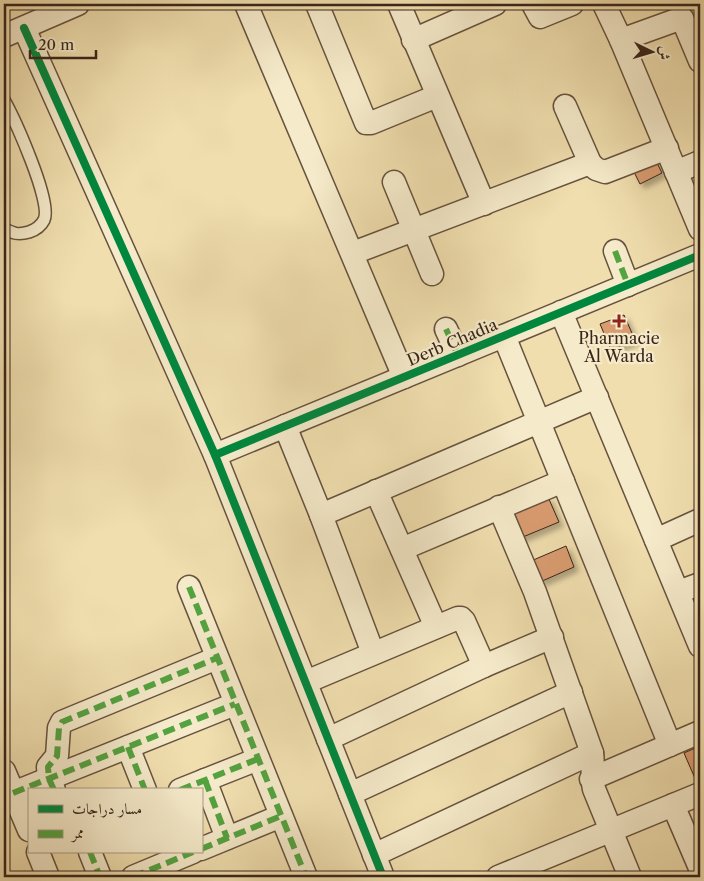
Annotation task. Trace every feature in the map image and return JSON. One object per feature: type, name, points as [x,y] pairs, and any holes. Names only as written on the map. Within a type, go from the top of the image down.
[{"type":"street","points":[[78,4],[14,32],[215,455],[350,794],[377,870],[592,753]]},
{"type":"street","points":[[246,4],[404,377]]},
{"type":"street","points":[[317,4],[366,123],[371,123],[437,96]]},
{"type":"street","points":[[398,4],[484,204]]},
{"type":"street","points":[[413,40],[495,4]]},
{"type":"street","points":[[534,4],[540,16],[572,4]]},
{"type":"street","points":[[604,4],[621,40],[700,229]]},
{"type":"street","points":[[621,40],[683,18],[695,31],[700,61]]},
{"type":"street","points":[[565,106],[590,164],[596,169],[605,172],[667,148]]},
{"type":"street","points":[[676,172],[700,162]]},
{"type":"street","points":[[352,253],[590,164]]},
{"type":"street","points":[[394,182],[432,274]]},
{"type":"street","points":[[615,251],[628,285]]},
{"type":"street","name":"Derb Chadia","points":[[215,455],[700,255]]},
{"type":"street","points":[[561,312],[700,646]]},
{"type":"street","points":[[446,329],[458,355]]},
{"type":"street","points":[[504,336],[670,745]]},
{"type":"street","points":[[321,515],[597,397]]},
{"type":"street","points":[[285,426],[373,653]]},
{"type":"street","points":[[402,549],[563,480]]},
{"type":"street","points":[[376,490],[436,627]]},
{"type":"street","points":[[499,508],[552,637],[592,753],[591,778],[630,877]]},
{"type":"street","points":[[656,540],[700,520]]},
{"type":"street","points":[[678,592],[700,584]]},
{"type":"street","points":[[189,587],[306,877]]},
{"type":"street","points":[[306,682],[458,618],[462,619],[484,666]]},
{"type":"street","points":[[328,739],[484,666],[552,637]]},
{"type":"street","points":[[52,784],[48,767],[57,756],[62,722],[217,658]]},
{"type":"street","points":[[350,794],[571,692]]},
{"type":"street","points":[[35,788],[52,784],[128,747],[235,704]]},
{"type":"street","points":[[591,778],[700,732]]},
{"type":"street","points":[[128,747],[144,788]]},
{"type":"street","points":[[185,788],[258,760]]},
{"type":"street","points":[[4,771],[28,828]]},
{"type":"street","points":[[205,780],[228,838]]},
{"type":"street","points":[[14,793],[28,790]]},
{"type":"street","points":[[498,877],[700,794]]},
{"type":"street","points":[[673,805],[700,868]]},
{"type":"street","points":[[202,849],[281,816]]},
{"type":"street","points":[[39,854],[48,877]]},
{"type":"street","points":[[91,854],[100,877]]},
{"type":"street","points":[[141,876],[189,854]]},
{"type":"lane","points":[[4,100],[25,146],[44,198],[46,209],[45,220],[37,228],[17,234],[9,232],[4,228]]},
{"type":"building","points":[[654,157],[662,173],[640,184],[632,168]]},
{"type":"building","points":[[624,315],[635,340],[611,350],[600,324]]},
{"type":"building","points":[[548,497],[559,522],[518,539],[508,513]]},
{"type":"building","points":[[566,546],[574,567],[540,582],[531,561]]},
{"type":"building","points":[[700,746],[700,782],[697,783],[684,753]]},
{"type":"marked path","points":[[615,251],[628,285]]},
{"type":"marked path","points":[[446,329],[458,355]]},
{"type":"marked path","points":[[189,587],[306,877]]},
{"type":"marked path","points":[[53,788],[49,779],[48,767],[57,756],[59,728],[62,722],[217,658]]},
{"type":"marked path","points":[[13,793],[235,704]]},
{"type":"marked path","points":[[128,747],[144,788]]},
{"type":"marked path","points":[[185,788],[258,759]]},
{"type":"marked path","points":[[205,780],[227,838]]},
{"type":"marked path","points":[[202,849],[281,816]]},
{"type":"marked path","points":[[91,854],[100,877]]},
{"type":"marked path","points":[[133,877],[188,854]]},
{"type":"marked path","points":[[369,877],[381,872]]},
{"type":"cycle path","points":[[24,28],[215,455],[383,877]]},
{"type":"cycle path","points":[[215,455],[700,255]]},
{"type":"place","name":"Pharmacie Al Warda","points":[[619,321]]}]
